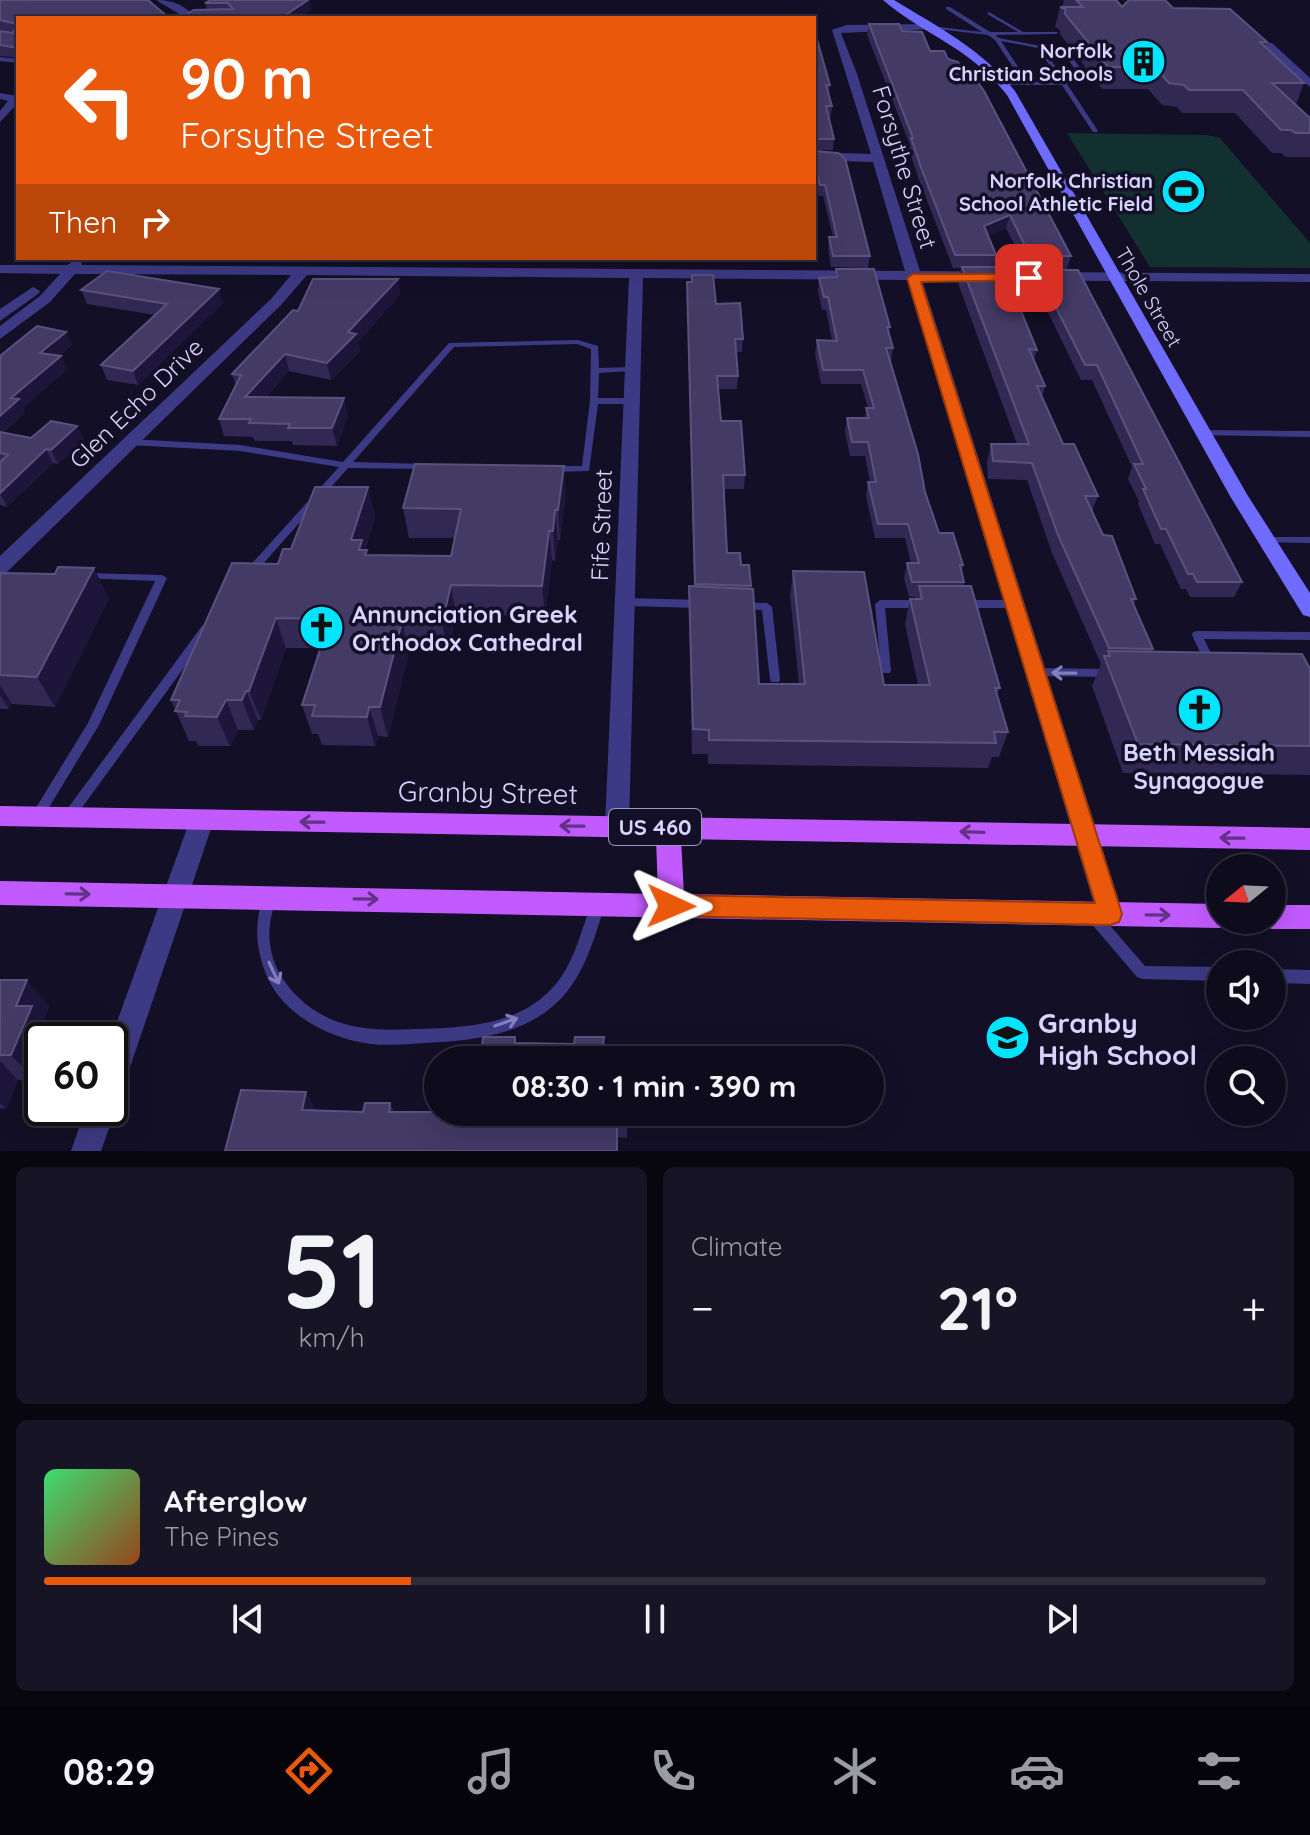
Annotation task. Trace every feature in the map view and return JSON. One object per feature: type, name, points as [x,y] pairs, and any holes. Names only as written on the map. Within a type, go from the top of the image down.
[{"type":"main road","name":"Granby Street","points":[[0,816],[1310,839]]},
{"type":"main road","points":[[668,827],[671,906]]},
{"type":"main road","points":[[0,893],[1206,916]]},
{"type":"main road","points":[[1286,917],[1310,917]]},
{"type":"street","points":[[161,0],[191,16]]},
{"type":"street","name":"Thole Street","points":[[888,0],[963,49],[1003,84],[1026,117],[1203,433],[1310,610]]},
{"type":"street","name":"Forsythe Street","points":[[930,27],[846,28],[835,32],[877,158],[1086,835],[1101,914]]},
{"type":"street","points":[[1268,45],[1310,84]]},
{"type":"street","points":[[0,96],[15,99],[0,119]]},
{"type":"street","points":[[816,156],[877,158]]},
{"type":"street","points":[[788,260],[790,276]]},
{"type":"street","points":[[0,269],[76,264],[303,271],[337,265],[913,278],[1310,278]]},
{"type":"street","points":[[0,316],[76,264]]},
{"type":"street","points":[[0,334],[45,299],[76,264]]},
{"type":"street","name":"Glen Echo Drive","points":[[3,572],[129,442],[276,302],[303,271]]},
{"type":"street","name":"Fife Street","points":[[617,826],[636,274]]},
{"type":"street","points":[[128,1030],[202,820]]},
{"type":"street","points":[[86,1151],[95,1126]]},
{"type":"lane","points":[[948,8],[997,39],[1065,52],[1086,79],[1063,83],[1003,84]]},
{"type":"lane","points":[[989,13],[1022,33]]},
{"type":"lane","points":[[930,27],[989,34],[1056,33]]},
{"type":"lane","points":[[997,39],[1026,83]]},
{"type":"lane","points":[[1040,47],[1095,131]]},
{"type":"lane","points":[[246,577],[452,345],[578,342],[595,348],[594,401],[586,469],[539,469]]},
{"type":"lane","points":[[594,371],[632,369]]},
{"type":"lane","points":[[594,401],[631,401]]},
{"type":"lane","points":[[1203,433],[1310,434]]},
{"type":"lane","points":[[129,442],[240,448],[345,465],[443,467]]},
{"type":"lane","points":[[1267,540],[1310,540]]},
{"type":"lane","points":[[37,817],[93,725],[162,578],[70,576]]},
{"type":"lane","points":[[624,602],[710,604]]},
{"type":"lane","points":[[886,670],[880,604],[940,604]]},
{"type":"lane","points":[[955,604],[1015,604]]},
{"type":"lane","points":[[724,605],[767,607],[775,679]]},
{"type":"lane","points":[[68,818],[209,624]]},
{"type":"lane","points":[[1201,675],[1216,675],[1197,635],[1310,636]]},
{"type":"lane","points":[[1036,672],[1126,674]]},
{"type":"lane","points":[[270,898],[263,929],[265,952],[275,978],[294,1006],[331,1027],[374,1037],[471,1033],[536,1011],[551,1000],[581,959],[598,904]]},
{"type":"lane","points":[[1101,914],[1142,972],[1206,974]]},
{"type":"lane","points":[[1286,976],[1310,977]]},
{"type":"green space","name":"Norfolk Christian School Athletic Field","points":[[1067,133],[1208,135],[1220,138],[1310,243],[1310,268],[1150,267]]},
{"type":"building","points":[[0,0],[148,0],[167,16],[16,16],[16,24],[0,20]]},
{"type":"building","points":[[211,0],[308,0],[284,16],[184,16],[194,10],[233,9],[228,3],[205,3]]},
{"type":"building","points":[[1076,0],[1116,0],[1122,7],[1129,0],[1165,0],[1173,8],[1230,9],[1267,42],[1260,42],[1304,83],[1272,83],[1310,118],[1310,133],[1281,130],[1243,90],[1189,90],[1184,85],[1169,83],[1155,67],[1108,67],[1065,14],[1065,9],[1060,7],[1083,7]]},
{"type":"building","points":[[869,24],[899,24],[902,31],[922,32],[930,51],[944,51],[948,59],[958,62],[965,75],[974,77],[1071,256],[1030,256],[1010,215],[984,226],[996,255],[955,255]]},
{"type":"building","points":[[16,26],[16,48],[0,45],[0,31],[13,33]]},
{"type":"building","points":[[816,36],[830,85],[826,85],[832,106],[826,106],[834,139],[816,139]]},
{"type":"building","points":[[816,151],[838,153],[845,158],[870,256],[833,256],[829,237],[837,237],[825,185],[820,185]]},
{"type":"building","points":[[962,267],[1003,267],[1037,350],[1029,349],[1045,386],[1037,386],[1063,444],[1074,444],[1098,496],[1085,496],[1103,535],[1112,536],[1136,599],[1131,599],[1153,649],[1109,648],[1058,535],[1032,463],[993,461],[991,444],[1029,444]]},
{"type":"building","points":[[836,269],[874,269],[890,327],[887,327],[893,348],[886,348],[918,454],[925,492],[939,533],[953,533],[963,565],[960,565],[964,582],[912,582],[907,563],[919,563],[908,524],[878,524],[868,482],[876,482],[868,442],[852,442],[847,418],[869,418],[866,408],[874,408],[863,370],[823,370],[817,340],[837,341],[828,297],[824,297],[819,278],[837,277]]},
{"type":"building","points":[[1037,270],[1078,270],[1242,582],[1197,582],[1193,574],[1188,574],[1166,529],[1161,529],[1143,489],[1146,489],[1134,464],[1143,464],[1097,365],[1085,365]]},
{"type":"building","points":[[107,271],[219,289],[133,371],[101,365],[167,304],[81,290]]},
{"type":"building","points":[[692,275],[713,275],[716,304],[740,303],[743,339],[735,339],[738,376],[717,376],[721,421],[741,421],[745,475],[723,475],[727,553],[740,553],[741,565],[749,565],[751,586],[695,584],[687,282],[692,282]]},
{"type":"building","points":[[313,279],[398,279],[348,332],[356,334],[327,363],[285,354],[245,397],[344,398],[332,428],[288,428],[290,424],[219,419],[241,375],[232,374],[293,310],[298,311]]},
{"type":"building","points":[[37,326],[66,332],[40,353],[61,356],[11,398],[19,399],[0,416],[0,356]]},
{"type":"building","points":[[51,421],[77,426],[51,450],[46,449],[0,493],[0,462],[8,455],[0,453],[0,432],[31,438]]},
{"type":"building","name":"Annunciation Greek Orthodox Cathedral","points":[[415,464],[564,466],[558,510],[555,510],[553,531],[549,531],[542,586],[451,585],[442,623],[402,622],[380,707],[369,707],[367,717],[312,716],[315,705],[302,705],[330,619],[276,618],[249,691],[242,700],[226,700],[217,717],[185,716],[187,712],[175,711],[180,700],[171,700],[232,563],[278,564],[283,549],[291,549],[315,487],[368,487],[351,540],[362,540],[359,550],[367,550],[365,555],[451,556],[461,509],[403,508]]},
{"type":"building","points":[[58,567],[94,568],[37,677],[0,675],[0,573],[55,574]]},
{"type":"building","points":[[793,571],[864,572],[884,685],[930,685],[910,599],[922,599],[919,586],[971,586],[1000,688],[995,688],[1008,732],[994,732],[996,743],[709,740],[709,730],[693,729],[689,586],[753,589],[759,684],[805,684]]},
{"type":"building","name":"Beth Messiah Synagogue","points":[[1108,651],[1302,654],[1310,669],[1310,746],[1138,744],[1104,656],[1110,656]]},
{"type":"building","points":[[0,980],[27,980],[16,1006],[32,1006],[11,1055],[0,1055]]},
{"type":"building","points":[[483,1037],[515,1037],[515,1043],[574,1044],[575,1037],[604,1037],[603,1045],[629,1046],[482,1046]]},
{"type":"building","points":[[241,1090],[306,1092],[302,1110],[363,1112],[365,1103],[390,1103],[389,1112],[424,1112],[424,1126],[617,1126],[617,1151],[225,1151]]},
{"type":"place","name":"Norfolk Christian Schools","points":[[1144,62]]},
{"type":"place","name":"Norfolk Christian School Athletic Field","points":[[1184,191]]},
{"type":"place","name":"Annunciation Greek Orthodox Cathedral","points":[[321,628]]},
{"type":"place","name":"Beth Messiah Synagogue","points":[[1199,710]]},
{"type":"place","name":"Granby High School","points":[[1007,1038]]},
{"type":"route","points":[[671,906],[1110,914],[913,278],[1029,278]]}]
